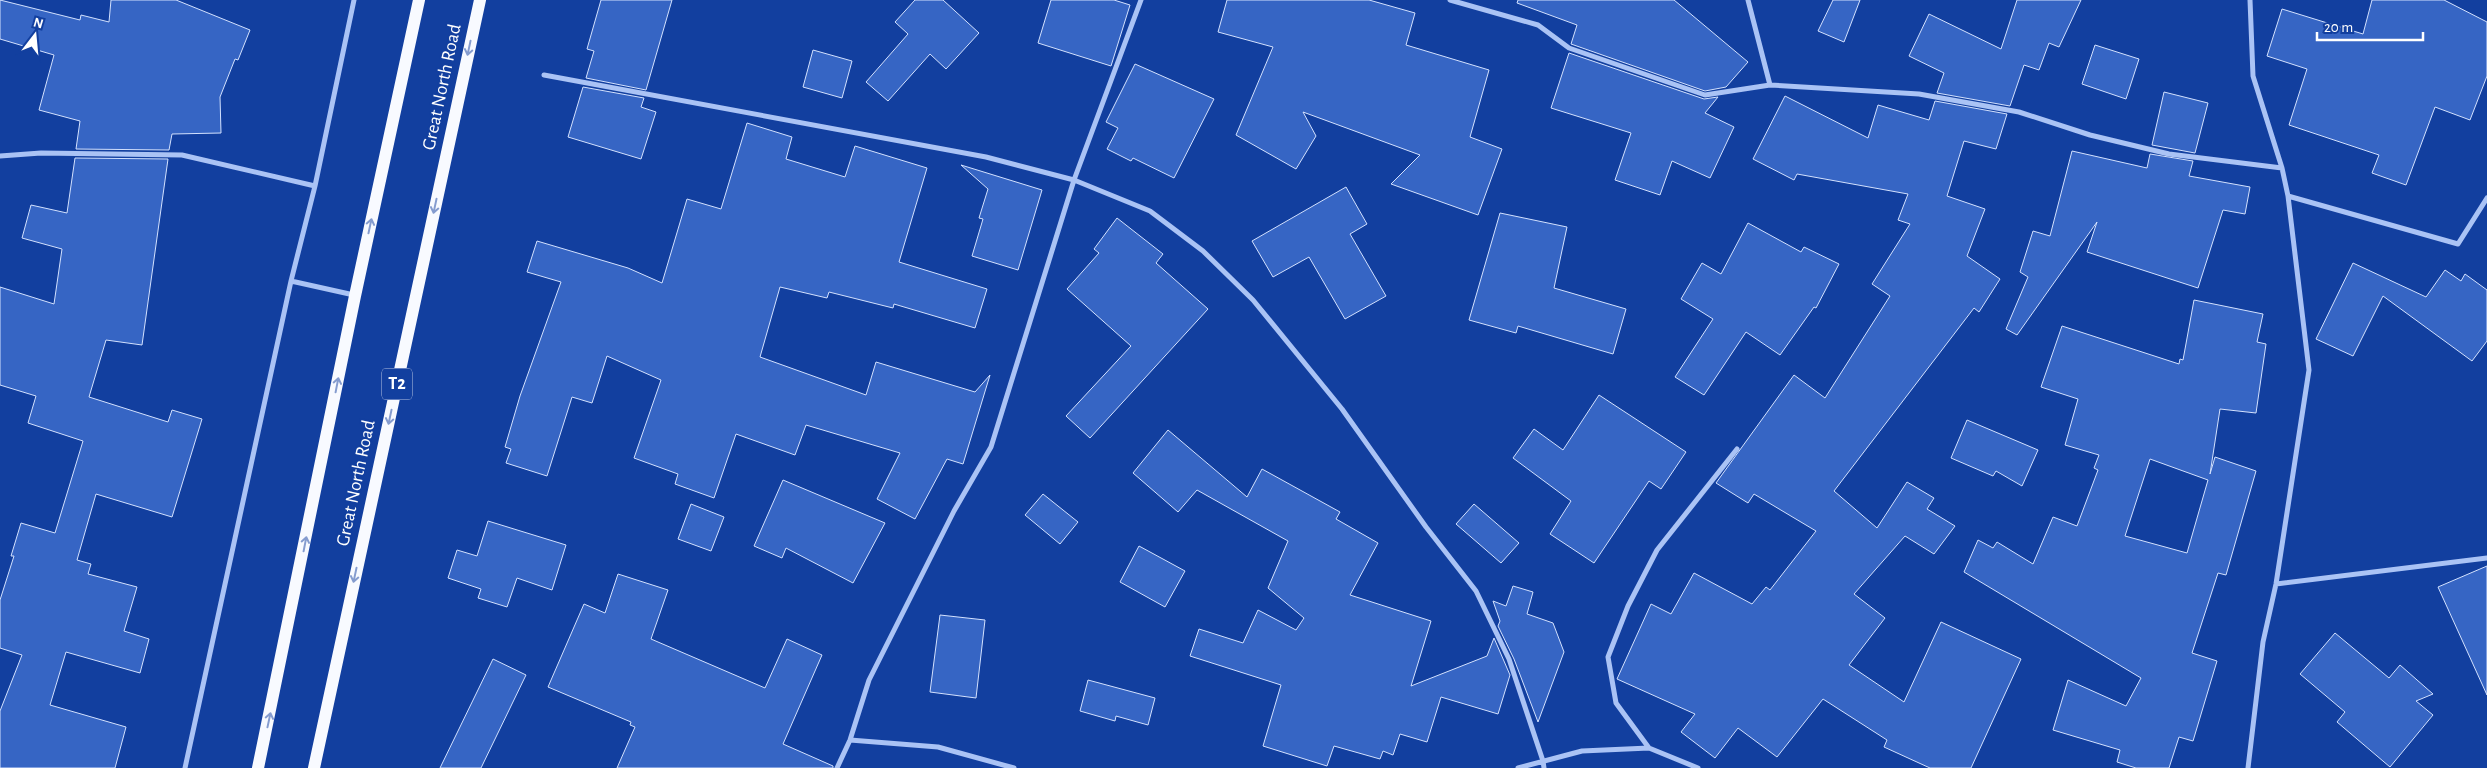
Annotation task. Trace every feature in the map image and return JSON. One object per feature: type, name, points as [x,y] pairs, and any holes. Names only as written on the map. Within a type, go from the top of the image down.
[{"type":"main road","name":"Great North Road","points":[[258,768],[354,296],[419,0]]},
{"type":"main road","name":"Great North Road","points":[[314,768],[480,0]]},
{"type":"street","points":[[185,768],[291,280],[315,186],[354,0]]},
{"type":"street","points":[[836,768],[850,740],[873,672],[954,511],[991,447],[1074,180],[1141,0]]},
{"type":"street","points":[[1450,0],[1538,25],[1569,48],[1705,95],[1770,85],[1919,94],[2019,112],[2090,135],[2169,154],[2282,168]]},
{"type":"street","points":[[1748,0],[1770,85]]},
{"type":"street","points":[[2248,768],[2263,642],[2276,584],[2309,370],[2288,196],[2282,168],[2253,76],[2250,0]]},
{"type":"street","points":[[544,75],[986,157],[1074,180],[1150,211],[1203,251],[1253,300],[1329,393],[1476,591],[1509,659],[1544,768]]},
{"type":"street","points":[[0,156],[41,153],[182,155],[315,186]]},
{"type":"street","points":[[2288,196],[2458,244],[2487,198]]},
{"type":"street","points":[[291,280],[354,296]]},
{"type":"street","points":[[1649,748],[1616,703],[1608,658],[1628,606],[1656,550],[1737,449]]},
{"type":"street","points":[[2276,584],[2487,558]]},
{"type":"street","points":[[850,740],[938,747],[1014,768]]},
{"type":"street","points":[[1518,768],[1582,751],[1649,748],[1698,768]]},
{"type":"building","points":[[0,0],[80,20],[81,15],[109,22],[111,0],[176,0],[250,30],[238,60],[235,59],[220,97],[221,133],[172,134],[169,150],[76,149],[80,121],[39,110],[54,55],[0,39]]},
{"type":"building","points":[[601,0],[672,0],[646,90],[586,78],[594,51],[587,49]]},
{"type":"building","points":[[915,0],[943,0],[979,33],[946,69],[930,54],[888,101],[866,82],[908,34],[895,22]]},
{"type":"building","points":[[1051,0],[1114,0],[1130,5],[1111,66],[1038,43]]},
{"type":"building","points":[[1227,0],[1369,0],[1415,13],[1406,45],[1489,70],[1470,137],[1502,149],[1478,215],[1391,184],[1420,155],[1303,112],[1316,136],[1296,169],[1236,135],[1273,47],[1218,32]]},
{"type":"building","points":[[1518,0],[1674,0],[1748,62],[1726,87],[1705,91],[1571,44],[1577,25],[1517,3]]},
{"type":"building","points":[[1833,0],[1860,0],[1844,42],[1818,31]]},
{"type":"building","points":[[2017,0],[2081,0],[2059,47],[2049,43],[2039,70],[2024,65],[2010,106],[1937,93],[1944,73],[1909,56],[1929,14],[2001,49]]},
{"type":"building","points":[[2372,0],[2444,0],[2487,22],[2487,76],[2470,120],[2435,107],[2406,185],[2372,173],[2379,155],[2289,125],[2307,69],[2267,56],[2282,9],[2363,34]]},
{"type":"building","points":[[2095,45],[2139,59],[2126,99],[2082,84]]},
{"type":"building","points":[[813,50],[852,61],[842,98],[803,87]]},
{"type":"building","points":[[1569,53],[1704,99],[1718,97],[1705,113],[1734,127],[1710,178],[1672,161],[1660,195],[1615,180],[1631,133],[1551,108]]},
{"type":"building","points":[[1135,64],[1214,99],[1174,178],[1133,158],[1131,161],[1107,149],[1118,128],[1106,122]]},
{"type":"building","points":[[583,87],[644,98],[641,107],[656,112],[641,159],[568,137]]},
{"type":"building","points":[[2164,92],[2208,103],[2195,153],[2152,145]]},
{"type":"building","points":[[1785,96],[1868,138],[1878,105],[1929,120],[1935,101],[2007,114],[1996,149],[1964,141],[1947,196],[1985,209],[1967,256],[2000,279],[1979,312],[1974,308],[1834,491],[1877,528],[1907,482],[1934,498],[1927,509],[1955,526],[1934,554],[1905,536],[1854,594],[1885,618],[1849,665],[1904,702],[1941,622],[2021,659],[1971,768],[1930,768],[1884,747],[1887,740],[1823,699],[1777,757],[1738,728],[1715,758],[1681,732],[1695,714],[1617,679],[1651,604],[1671,614],[1694,573],[1752,604],[1766,587],[1770,590],[1816,531],[1754,494],[1748,503],[1716,483],[1794,375],[1825,398],[1890,296],[1872,284],[1910,224],[1898,220],[1908,194],[1797,174],[1794,180],[1753,159]]},
{"type":"building","points":[[747,123],[792,137],[786,159],[845,177],[855,146],[927,168],[899,262],[987,289],[975,328],[894,304],[893,308],[829,292],[827,298],[780,287],[760,357],[866,395],[876,362],[975,392],[990,375],[963,464],[947,459],[915,519],[877,499],[900,453],[806,425],[795,455],[736,434],[714,498],[675,484],[678,474],[634,458],[661,380],[607,356],[592,403],[572,397],[547,476],[506,463],[511,449],[505,447],[520,396],[561,282],[527,272],[537,241],[628,268],[662,283],[687,199],[721,209]]},
{"type":"building","points":[[2072,151],[2147,168],[2150,154],[2193,161],[2189,176],[2250,187],[2245,214],[2223,210],[2198,288],[2087,252],[2097,222],[2017,335],[2006,329],[2028,277],[2020,272],[2033,231],[2050,236]]},
{"type":"building","points":[[75,158],[168,159],[142,345],[106,340],[89,397],[168,422],[172,410],[202,419],[172,517],[96,494],[77,560],[91,564],[88,574],[137,587],[124,631],[149,639],[140,673],[66,652],[50,705],[126,727],[115,768],[0,768],[0,711],[22,655],[0,648],[0,600],[14,556],[11,556],[21,523],[55,533],[83,441],[28,423],[36,396],[0,385],[0,287],[54,304],[62,249],[22,238],[31,205],[67,213]]},
{"type":"building","points":[[961,165],[1042,190],[1018,270],[972,256],[983,219],[979,218],[988,189]]},
{"type":"building","points":[[1346,187],[1367,224],[1350,234],[1386,296],[1345,319],[1309,257],[1273,277],[1252,241]]},
{"type":"building","points":[[1500,213],[1567,227],[1554,288],[1626,309],[1613,354],[1518,326],[1516,333],[1469,320]]},
{"type":"building","points":[[1117,218],[1163,254],[1156,263],[1208,309],[1090,438],[1066,416],[1131,346],[1067,289],[1099,253],[1094,249]]},
{"type":"building","points":[[1748,223],[1801,252],[1804,247],[1839,264],[1816,308],[1814,307],[1780,355],[1746,332],[1704,395],[1675,377],[1713,319],[1681,299],[1702,263],[1721,274]]},
{"type":"building","points":[[2353,263],[2426,297],[2445,270],[2461,281],[2465,274],[2487,290],[2487,341],[2472,361],[2383,296],[2353,356],[2316,339]]},
{"type":"building","points":[[2194,300],[2263,314],[2257,342],[2266,344],[2256,413],[2220,409],[2210,474],[2215,457],[2256,471],[2226,575],[2218,573],[2192,653],[2217,661],[2193,741],[2179,737],[2169,768],[2136,768],[2117,762],[2120,750],[2053,730],[2068,680],[2126,706],[2141,678],[1964,572],[1978,540],[1993,548],[1997,542],[2033,564],[2053,517],[2077,526],[2098,470],[2094,468],[2099,455],[2065,445],[2078,399],[2041,387],[2062,326],[2179,364],[2180,359],[2183,360]],"holes":[[[2150,459],[2208,480],[2187,553],[2125,536]]]},
{"type":"building","points":[[1599,395],[1686,452],[1661,489],[1649,481],[1594,563],[1550,534],[1571,501],[1513,458],[1534,429],[1563,450]]},
{"type":"building","points":[[1967,420],[2038,450],[2022,486],[1996,471],[1993,476],[1951,458]]},
{"type":"building","points":[[1168,430],[1247,497],[1262,469],[1340,512],[1336,519],[1378,543],[1350,595],[1431,621],[1411,686],[1487,656],[1494,638],[1510,675],[1498,714],[1441,697],[1427,742],[1400,734],[1393,755],[1383,751],[1380,759],[1334,746],[1327,766],[1263,746],[1281,685],[1190,656],[1199,629],[1243,643],[1258,610],[1296,630],[1304,618],[1268,588],[1288,541],[1197,490],[1178,512],[1133,473]]},
{"type":"building","points":[[783,480],[885,523],[853,583],[786,548],[782,558],[754,546]]},
{"type":"building","points":[[1043,494],[1078,522],[1060,544],[1025,515]]},
{"type":"building","points":[[691,504],[724,517],[711,551],[678,539]]},
{"type":"building","points":[[1474,504],[1519,543],[1501,563],[1456,524]]},
{"type":"building","points":[[488,521],[566,545],[552,590],[517,578],[507,607],[478,598],[481,589],[448,578],[457,550],[477,556]]},
{"type":"building","points":[[1139,546],[1185,571],[1165,607],[1120,582]]},
{"type":"building","points":[[2487,566],[2487,695],[2438,587]]},
{"type":"building","points":[[618,574],[668,590],[651,639],[765,688],[787,639],[822,655],[783,744],[833,766],[833,768],[617,768],[635,727],[630,725],[631,722],[548,687],[584,604],[605,613]]},
{"type":"building","points":[[1513,586],[1533,592],[1527,614],[1553,623],[1564,652],[1538,722],[1514,659],[1498,626],[1500,621],[1493,601],[1506,606]]},
{"type":"building","points":[[940,615],[985,620],[976,698],[930,692]]},
{"type":"building","points":[[2335,633],[2389,678],[2400,665],[2433,694],[2416,701],[2433,715],[2390,767],[2337,722],[2345,712],[2300,674]]},
{"type":"building","points":[[493,659],[526,675],[481,768],[440,768]]},
{"type":"building","points":[[1088,680],[1155,698],[1148,725],[1116,716],[1115,721],[1080,711]]}]
